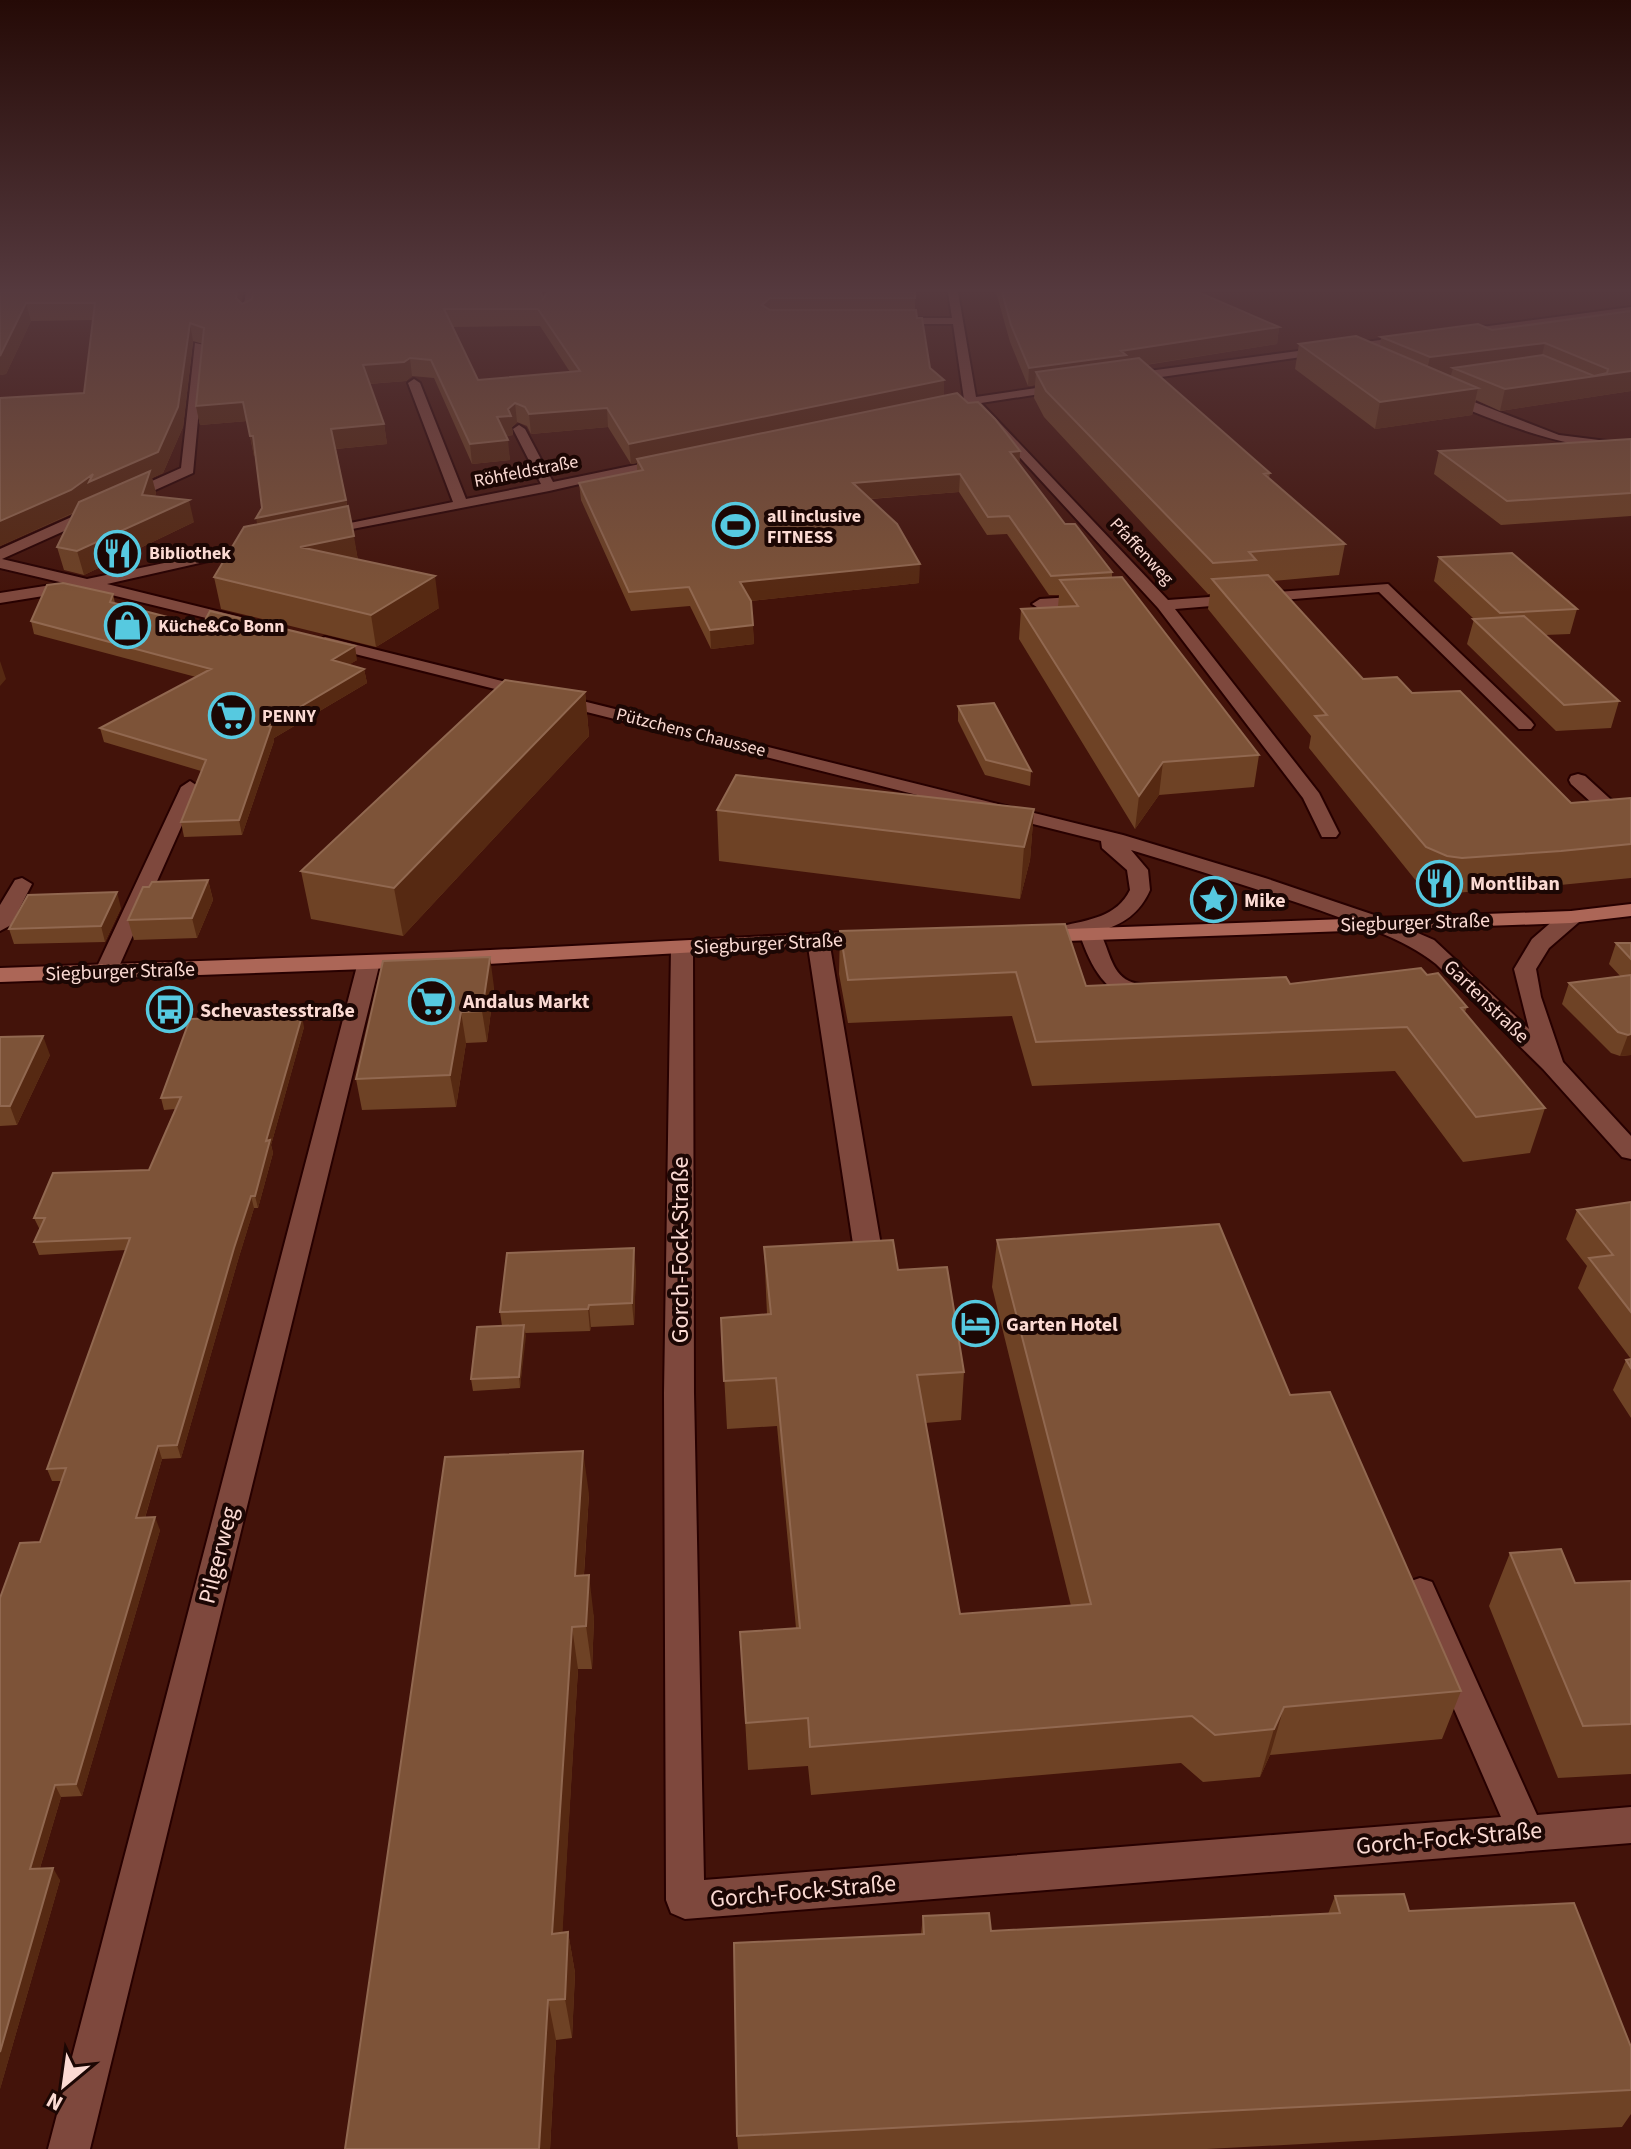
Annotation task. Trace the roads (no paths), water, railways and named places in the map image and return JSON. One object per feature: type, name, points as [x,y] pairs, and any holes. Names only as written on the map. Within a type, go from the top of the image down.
[{"type":"main road","name":"Siegburger Straße","points":[[1022,937],[1571,917],[1631,910]]},
{"type":"main road","name":"Siegburger Straße","points":[[0,975],[369,962],[885,937]]},
{"type":"street","points":[[0,555],[161,485],[188,470],[195,392]]},
{"type":"street","points":[[418,392],[461,505]]},
{"type":"street","points":[[970,400],[971,392]]},
{"type":"street","points":[[925,410],[1023,392]]},
{"type":"street","points":[[1454,392],[1541,436],[1585,445],[1631,448]]},
{"type":"street","name":"Pfaffenweg","points":[[970,400],[1019,448],[1160,601],[1312,797],[1329,833]]},
{"type":"street","points":[[519,429],[549,487]]},
{"type":"street","name":"Röhfeldstraße","points":[[307,536],[681,460]]},
{"type":"street","points":[[0,598],[87,584],[277,542]]},
{"type":"street","points":[[0,563],[249,624]]},
{"type":"street","points":[[1040,604],[1120,598],[1160,601],[1383,587],[1525,725]]},
{"type":"street","name":"Pützchens Chaussee","points":[[309,638],[1089,833],[1258,882],[1375,923]]},
{"type":"street","points":[[1578,780],[1631,828]]},
{"type":"street","points":[[106,971],[190,787]]},
{"type":"street","points":[[1052,936],[1112,919],[1139,898],[1139,870],[1125,853],[1089,833]]},
{"type":"street","points":[[0,925],[22,884]]},
{"type":"street","name":"Gartenstraße","points":[[1551,1064],[1530,997],[1525,969],[1540,944],[1571,917]]},
{"type":"street","name":"Gartenstraße","points":[[1375,923],[1426,945],[1444,959],[1551,1064],[1631,1151]]},
{"type":"street","points":[[1091,935],[1111,982],[1135,991],[1163,991]]},
{"type":"street","points":[[818,940],[869,1257]]},
{"type":"street","name":"Gorch-Fock-Straße","points":[[682,948],[679,1393],[685,1900],[1631,1825]]},
{"type":"street","name":"Pilgerweg","points":[[69,2149],[369,962]]},
{"type":"street","points":[[1420,1592],[1526,1832]]},
{"type":"place","name":"all inclusive FITNESS","points":[[736,526]]},
{"type":"place","name":"Bibliothek","points":[[118,553]]},
{"type":"place","name":"Küche&Co Bonn","points":[[127,626]]},
{"type":"place","name":"PENNY","points":[[231,716]]},
{"type":"place","name":"Montliban","points":[[1439,883]]},
{"type":"place","name":"Mike","points":[[1213,900]]},
{"type":"place","name":"Andalus Markt","points":[[432,1001]]},
{"type":"place","name":"Schevastesstraße","points":[[169,1010]]},
{"type":"place","name":"Garten Hotel","points":[[975,1324]]}]
